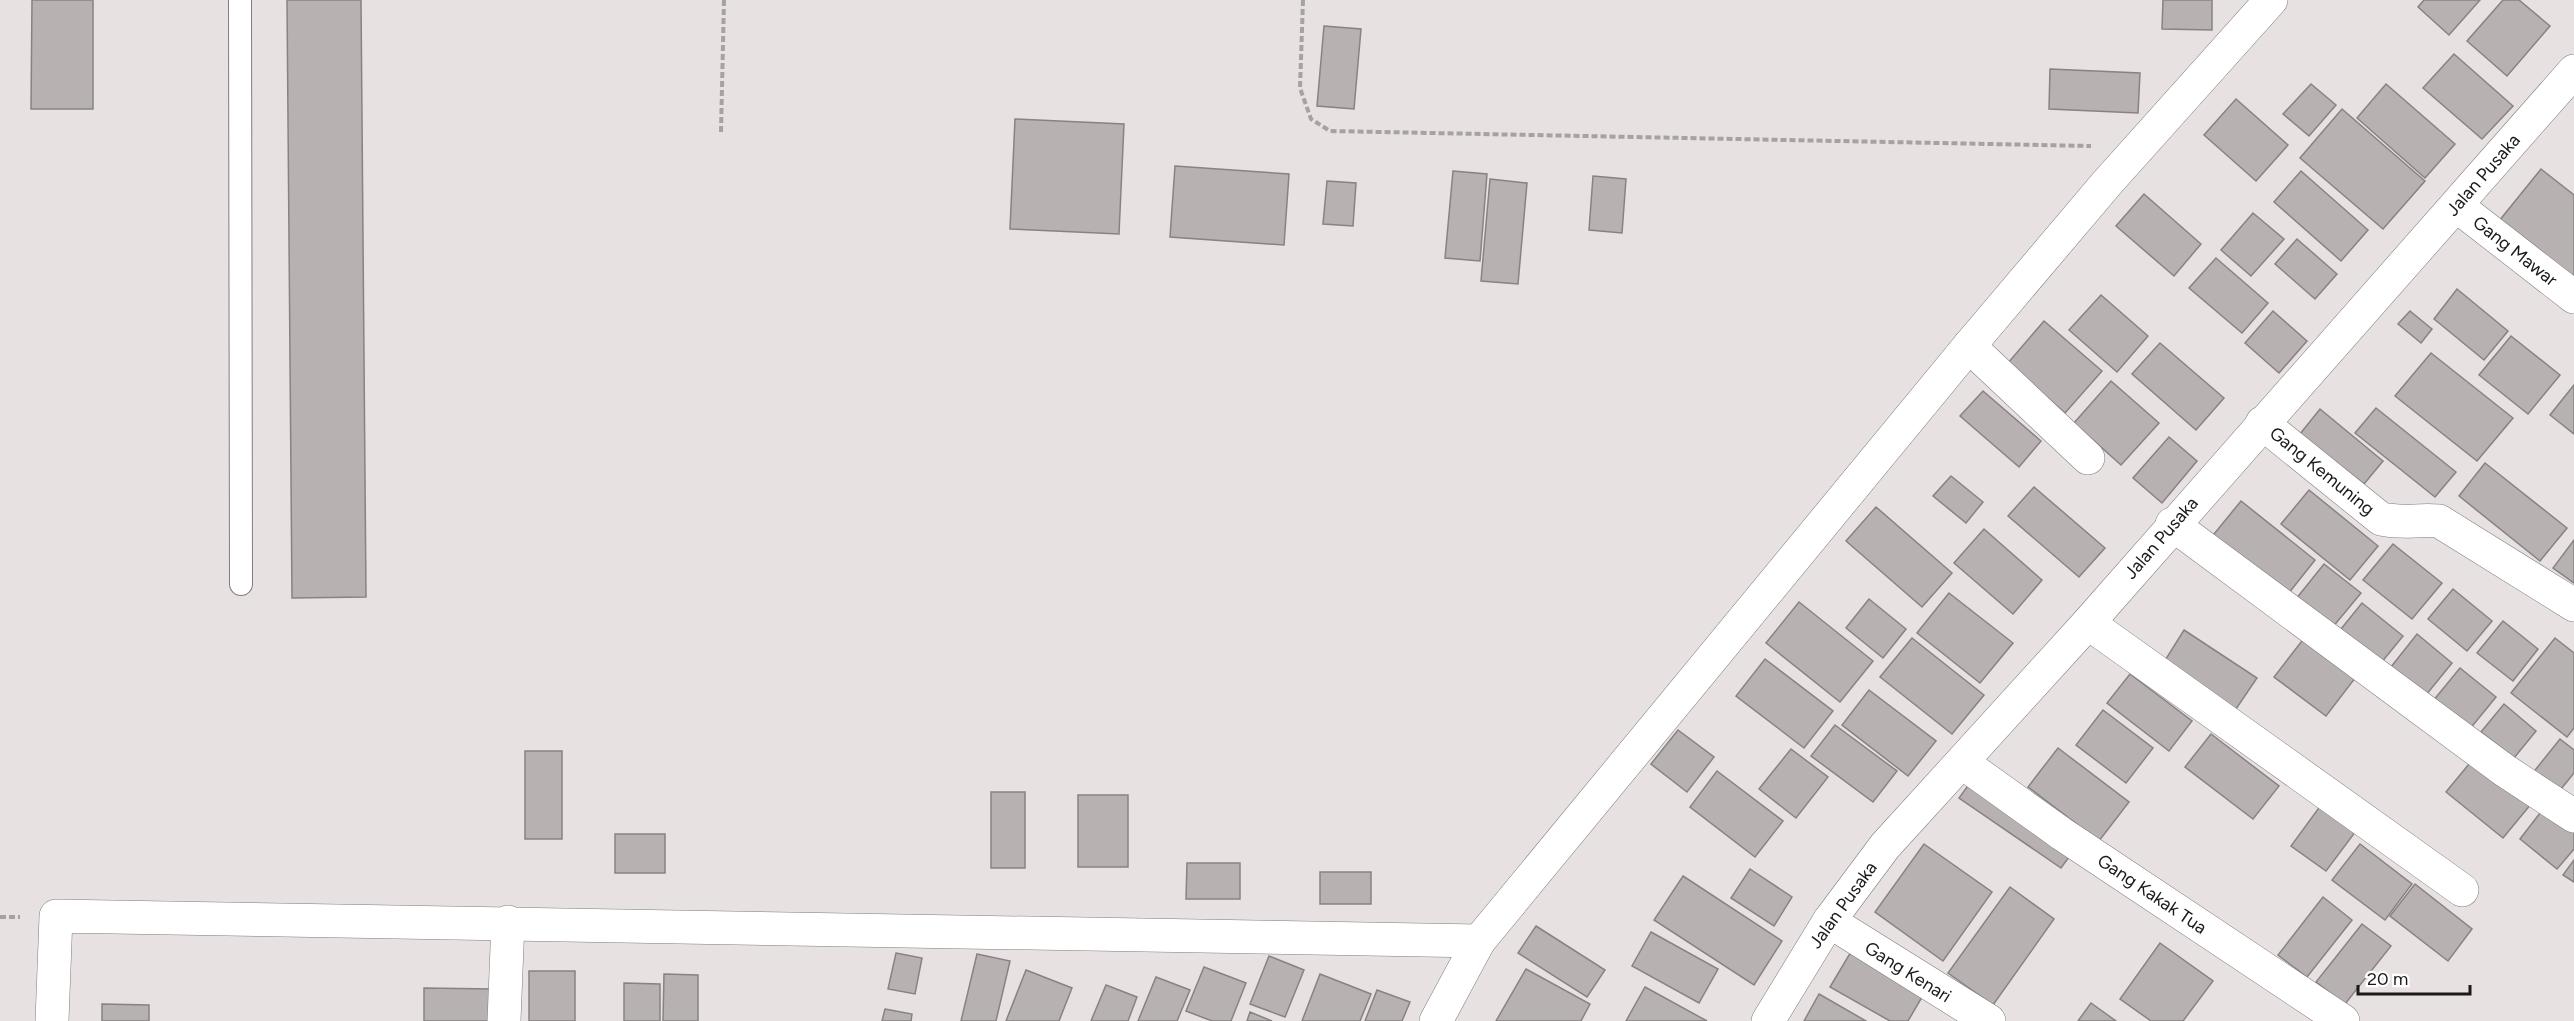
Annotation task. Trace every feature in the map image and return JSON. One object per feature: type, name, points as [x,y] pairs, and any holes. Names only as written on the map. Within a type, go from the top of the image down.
[{"type":"street","points":[[1436,1021],[1479,941],[1969,346],[2140,147],[2271,0]]},
{"type":"street","name":"Jalan Pusaka","points":[[1768,1021],[1829,921],[1885,846],[1963,763],[2574,71]]},
{"type":"street","name":"Gang Mawar","points":[[2457,206],[2574,297]]},
{"type":"street","points":[[1969,346],[2088,458]]},
{"type":"street","name":"Gang Kemuning","points":[[2262,423],[2381,519],[2405,524],[2421,519],[2439,521],[2574,605]]},
{"type":"street","points":[[2172,524],[2504,770],[2574,816]]},
{"type":"street","points":[[2088,622],[2462,890]]},
{"type":"street","name":"Gang Kakak Tua","points":[[1963,763],[2062,834],[2343,1021]]},
{"type":"street","points":[[52,1021],[56,916],[508,922],[1479,941]]},
{"type":"street","name":"Gang Kenari","points":[[1829,921],[1989,1021]]},
{"type":"street","points":[[504,1021],[508,922]]},
{"type":"lane","points":[[240,0],[241,584]]},
{"type":"path","points":[[721,132],[724,0]]},
{"type":"path","points":[[1303,0],[1300,88],[1311,119],[1330,131],[2140,147]]},
{"type":"building","points":[[32,0],[93,0],[93,109],[31,109]]},
{"type":"building","points":[[287,0],[361,0],[366,597],[292,598]]},
{"type":"building","points":[[2163,0],[2212,0],[2212,30],[2162,29]]},
{"type":"building","points":[[2424,0],[2480,0],[2449,35],[2418,7]]},
{"type":"building","points":[[2503,0],[2519,0],[2550,26],[2507,76],[2467,41]]},
{"type":"building","points":[[1324,26],[1361,29],[1354,109],[1317,106]]},
{"type":"building","points":[[2454,54],[2513,106],[2482,139],[2423,88]]},
{"type":"building","points":[[2050,69],[2140,73],[2138,113],[2049,109]]},
{"type":"building","points":[[2311,84],[2336,105],[2309,136],[2283,114]]},
{"type":"building","points":[[2386,84],[2455,144],[2425,178],[2357,118]]},
{"type":"building","points":[[2236,99],[2288,145],[2256,181],[2204,135]]},
{"type":"building","points":[[2342,109],[2425,181],[2383,229],[2300,158]]},
{"type":"building","points":[[1015,119],[1124,124],[1119,234],[1010,229]]},
{"type":"building","points":[[1175,166],[1289,174],[1284,245],[1170,237]]},
{"type":"building","points":[[2541,169],[2574,195],[2574,281],[2499,221]]},
{"type":"building","points":[[1453,171],[1487,174],[1480,261],[1445,258]]},
{"type":"building","points":[[2301,171],[2368,230],[2341,261],[2274,202]]},
{"type":"building","points":[[1593,176],[1626,179],[1622,233],[1589,230]]},
{"type":"building","points":[[1490,179],[1527,183],[1518,284],[1481,281]]},
{"type":"building","points":[[1327,181],[1356,183],[1353,226],[1323,224]]},
{"type":"building","points":[[2144,194],[2201,244],[2174,276],[2116,226]]},
{"type":"building","points":[[2253,213],[2284,239],[2251,276],[2221,250]]},
{"type":"building","points":[[2297,239],[2337,274],[2315,299],[2275,264]]},
{"type":"building","points":[[2216,258],[2268,303],[2242,333],[2189,288]]},
{"type":"building","points":[[2457,289],[2508,331],[2484,360],[2434,319]]},
{"type":"building","points":[[2101,295],[2148,336],[2117,372],[2069,330]]},
{"type":"building","points":[[2273,311],[2307,341],[2279,373],[2245,343]]},
{"type":"building","points":[[2410,311],[2432,329],[2421,343],[2398,324]]},
{"type":"building","points":[[2044,321],[2102,371],[2065,413],[2008,363]]},
{"type":"building","points":[[2511,336],[2560,375],[2528,414],[2479,375]]},
{"type":"building","points":[[2160,343],[2224,398],[2196,430],[2132,374]]},
{"type":"building","points":[[2431,353],[2513,418],[2477,461],[2395,396]]},
{"type":"building","points":[[2111,381],[2159,423],[2121,465],[2074,423]]},
{"type":"building","points":[[2574,385],[2574,434],[2550,415]]},
{"type":"building","points":[[1983,391],[2041,441],[2019,467],[1960,416]]},
{"type":"building","points":[[2376,408],[2456,472],[2435,497],[2355,433]]},
{"type":"building","points":[[2320,409],[2383,461],[2364,484],[2300,434]]},
{"type":"building","points":[[2169,437],[2197,461],[2162,503],[2133,478]]},
{"type":"building","points":[[2485,463],[2567,528],[2540,561],[2459,496]]},
{"type":"building","points":[[1951,476],[1983,502],[1966,523],[1933,496]]},
{"type":"building","points":[[2034,487],[2105,548],[2079,577],[2008,516]]},
{"type":"building","points":[[2309,490],[2378,546],[2350,580],[2281,524]]},
{"type":"building","points":[[2241,501],[2315,560],[2284,599],[2210,539]]},
{"type":"building","points":[[1876,507],[1952,573],[1922,607],[1846,541]]},
{"type":"building","points":[[1984,529],[2042,580],[2013,614],[1954,563]]},
{"type":"building","points":[[2574,540],[2574,583],[2553,568]]},
{"type":"building","points":[[2393,544],[2442,583],[2412,619],[2363,580]]},
{"type":"building","points":[[2324,564],[2361,593],[2332,628],[2296,599]]},
{"type":"building","points":[[2453,589],[2492,621],[2467,651],[2428,619]]},
{"type":"building","points":[[1949,593],[2013,643],[1980,683],[1917,633]]},
{"type":"building","points":[[1869,599],[1906,629],[1883,658],[1846,628]]},
{"type":"building","points":[[1799,602],[1873,661],[1840,702],[1766,643]]},
{"type":"building","points":[[2362,603],[2403,636],[2381,663],[2341,629]]},
{"type":"building","points":[[2503,621],[2538,649],[2513,681],[2477,653]]},
{"type":"building","points":[[2184,630],[2257,678],[2236,709],[2164,662]]},
{"type":"building","points":[[2417,634],[2452,663],[2426,695],[2391,667]]},
{"type":"building","points":[[2305,637],[2356,677],[2326,716],[2274,677]]},
{"type":"building","points":[[1912,638],[1984,695],[1952,734],[1880,677]]},
{"type":"building","points":[[2555,638],[2574,653],[2574,728],[2567,737],[2511,693]]},
{"type":"building","points":[[1765,659],[1833,711],[1804,748],[1736,696]]},
{"type":"building","points":[[2460,668],[2496,697],[2469,730],[2433,701]]},
{"type":"building","points":[[2130,674],[2192,721],[2169,751],[2107,703]]},
{"type":"building","points":[[1869,690],[1936,741],[1908,776],[1842,725]]},
{"type":"building","points":[[2504,704],[2536,731],[2514,758],[2481,732]]},
{"type":"building","points":[[2103,710],[2153,748],[2126,783],[2076,745]]},
{"type":"building","points":[[1835,725],[1897,771],[1873,802],[1811,756]]},
{"type":"building","points":[[1678,730],[1714,757],[1687,792],[1651,764]]},
{"type":"building","points":[[2211,734],[2279,786],[2253,819],[2185,767]]},
{"type":"building","points":[[2560,739],[2574,750],[2574,773],[2557,794],[2532,774]]},
{"type":"building","points":[[2058,748],[2129,802],[2099,841],[2028,787]]},
{"type":"building","points":[[1791,749],[1828,777],[1796,818],[1759,789]]},
{"type":"building","points":[[525,751],[562,751],[562,839],[525,839]]},
{"type":"building","points":[[2474,758],[2531,804],[2503,838],[2446,792]]},
{"type":"building","points":[[1717,771],[1783,821],[1755,857],[1690,807]]},
{"type":"building","points":[[1970,783],[2072,853],[2061,868],[1959,798]]},
{"type":"building","points":[[991,792],[1025,792],[1025,868],[991,868]]},
{"type":"building","points":[[1078,795],[1128,795],[1128,867],[1078,867]]},
{"type":"building","points":[[2321,805],[2356,831],[2326,871],[2291,846]]},
{"type":"building","points":[[2544,808],[2574,832],[2574,849],[2557,869],[2520,839]]},
{"type":"building","points":[[615,834],[665,834],[665,873],[615,873]]},
{"type":"building","points":[[1924,844],[1992,892],[1943,961],[1875,912]]},
{"type":"building","points":[[2360,844],[2412,884],[2385,920],[2332,880]]},
{"type":"building","points":[[2574,860],[2574,882],[2563,875]]},
{"type":"building","points":[[1187,863],[1240,863],[1240,899],[1186,899]]},
{"type":"building","points":[[1750,869],[1792,897],[1774,926],[1731,898]]},
{"type":"building","points":[[1320,872],[1371,872],[1371,904],[1320,904]]},
{"type":"building","points":[[1683,876],[1782,941],[1754,985],[1654,920]]},
{"type":"building","points":[[2415,884],[2472,929],[2448,961],[2390,916]]},
{"type":"building","points":[[2010,887],[2054,919],[1993,1005],[1948,973]]},
{"type":"building","points":[[2323,897],[2352,920],[2307,977],[2278,955]]},
{"type":"building","points":[[2362,924],[2391,946],[2345,1004],[2316,982]]},
{"type":"building","points":[[1536,926],[1605,970],[1587,997],[1518,953]]},
{"type":"building","points":[[1651,932],[1718,969],[1699,1003],[1632,966]]},
{"type":"building","points":[[2160,943],[2213,981],[2183,1021],[2151,1021],[2120,999]]},
{"type":"building","points":[[1852,950],[1925,992],[1908,1021],[1890,1021],[1830,987]]},
{"type":"building","points":[[896,953],[922,958],[915,994],[888,989]]},
{"type":"building","points":[[977,954],[1010,961],[996,1021],[961,1021]]},
{"type":"building","points":[[1269,956],[1304,970],[1285,1017],[1250,1004]]},
{"type":"building","points":[[1204,967],[1246,983],[1231,1021],[1212,1021],[1186,1011]]},
{"type":"building","points":[[1526,969],[1590,1004],[1581,1021],[1496,1021]]},
{"type":"building","points":[[1026,970],[1072,988],[1059,1021],[1006,1021]]},
{"type":"building","points":[[529,971],[575,971],[575,1021],[529,1021]]},
{"type":"building","points":[[664,974],[698,975],[698,1021],[663,1021]]},
{"type":"building","points":[[1320,974],[1371,994],[1360,1021],[1302,1021]]},
{"type":"building","points":[[1156,977],[1190,990],[1177,1021],[1138,1021]]},
{"type":"building","points":[[624,983],[660,984],[660,1021],[624,1021]]},
{"type":"building","points":[[1106,985],[1137,997],[1128,1021],[1091,1021]]},
{"type":"building","points":[[1645,987],[1707,1021],[1626,1021]]},
{"type":"building","points":[[424,988],[493,989],[492,1021],[424,1021]]},
{"type":"building","points":[[1377,990],[1410,1002],[1402,1021],[1365,1021]]},
{"type":"building","points":[[1819,994],[1866,1021],[1804,1021]]},
{"type":"building","points":[[2091,1003],[2116,1021],[2078,1021]]},
{"type":"building","points":[[102,1004],[149,1005],[149,1021],[102,1021]]},
{"type":"building","points":[[885,1009],[912,1014],[911,1021],[882,1021]]},
{"type":"building","points":[[1250,1012],[1272,1021],[1247,1021]]}]
